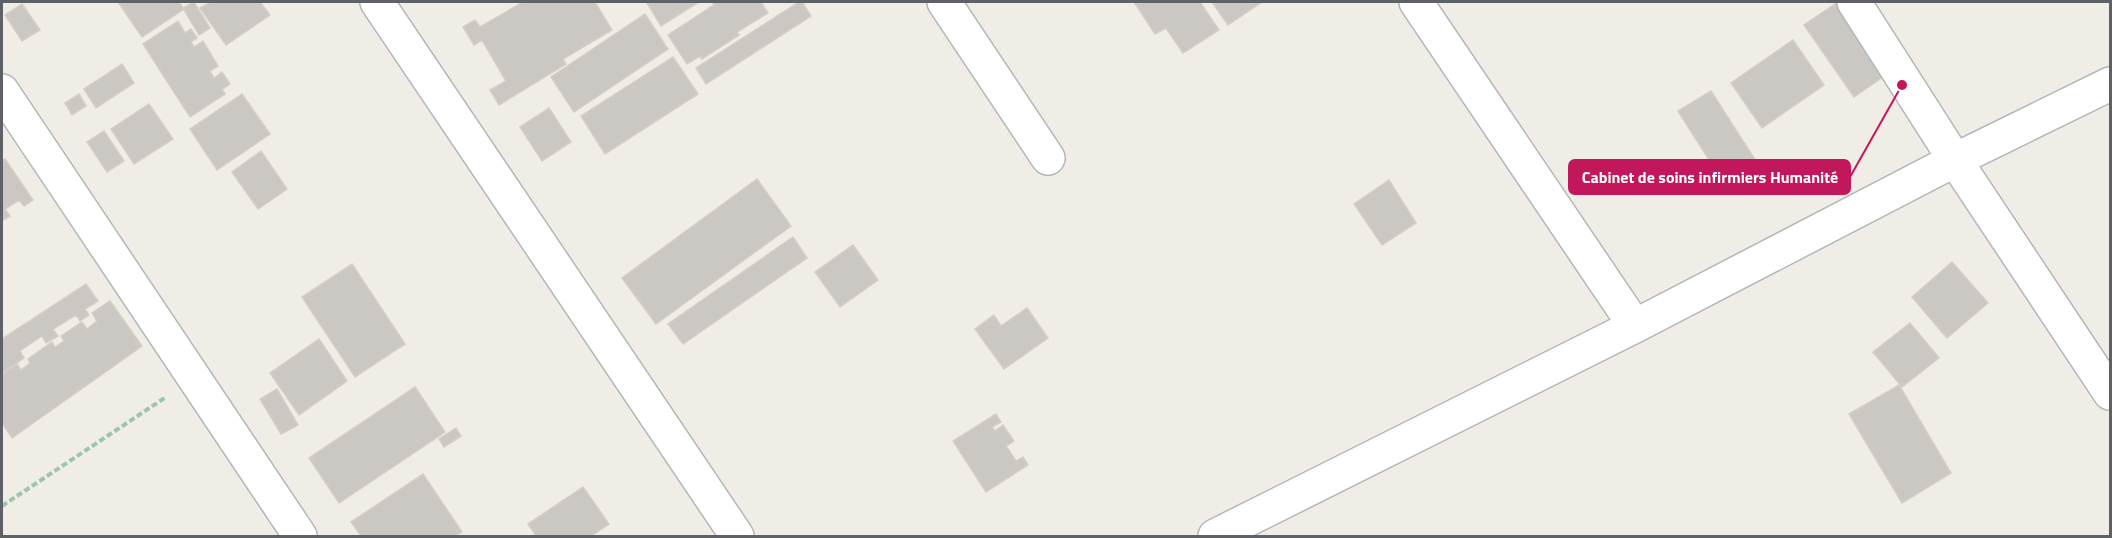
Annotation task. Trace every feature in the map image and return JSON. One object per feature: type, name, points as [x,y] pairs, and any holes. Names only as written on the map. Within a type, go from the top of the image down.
[{"type":"street","points":[[377,2],[737,537]]},
{"type":"street","points":[[944,2],[1048,158]]},
{"type":"street","points":[[1416,2],[1635,326]]},
{"type":"street","points":[[1854,2],[1955,160],[2110,393]]},
{"type":"street","points":[[1215,537],[1635,326],[1955,160],[2110,84]]},
{"type":"street","points":[[2,91],[300,537]]},
{"type":"path","points":[[2,506],[195,379]]},
{"type":"building","points":[[118,2],[179,2],[184,9],[142,37]]},
{"type":"building","points":[[194,2],[210,28],[199,35],[183,8]]},
{"type":"building","points":[[211,2],[260,2],[270,15],[226,45],[200,8]]},
{"type":"building","points":[[523,2],[595,2],[612,30],[563,59],[566,64],[499,105],[490,90],[506,81],[482,40],[474,45],[463,27],[475,20],[480,27]]},
{"type":"building","points":[[699,2],[661,26],[647,3]]},
{"type":"building","points":[[712,2],[761,2],[768,13],[737,32],[739,35],[702,59],[700,56],[687,64],[668,35],[714,5]]},
{"type":"building","points":[[802,2],[811,16],[706,84],[696,68]]},
{"type":"building","points":[[1134,2],[1200,2],[1219,30],[1183,53],[1166,28],[1155,34]]},
{"type":"building","points":[[1212,2],[1262,2],[1228,25]]},
{"type":"building","points":[[1838,2],[1846,2],[1893,70],[1854,97],[1804,25]]},
{"type":"building","points":[[22,4],[40,30],[22,41],[5,15]]},
{"type":"building","points":[[645,14],[668,49],[574,112],[551,77]]},
{"type":"building","points":[[178,21],[185,33],[191,29],[197,38],[191,42],[194,47],[203,41],[218,66],[210,71],[214,78],[222,72],[230,84],[222,89],[225,94],[190,117],[143,44]]},
{"type":"building","points":[[1793,40],[1824,85],[1762,128],[1731,83]]},
{"type":"building","points":[[673,57],[698,94],[605,154],[581,116]]},
{"type":"building","points":[[122,64],[134,83],[96,108],[84,89]]},
{"type":"building","points":[[1711,91],[1763,172],[1730,193],[1678,111]]},
{"type":"building","points":[[79,94],[86,106],[72,115],[65,103]]},
{"type":"building","points":[[242,94],[270,134],[217,170],[190,129]]},
{"type":"building","points":[[149,104],[173,139],[134,164],[111,129]]},
{"type":"building","points":[[549,108],[571,142],[542,161],[520,127]]},
{"type":"building","points":[[104,131],[124,161],[107,172],[87,142]]},
{"type":"building","points":[[261,151],[287,189],[258,209],[232,172]]},
{"type":"building","points":[[5,159],[33,200],[24,206],[19,200],[5,209],[10,216],[2,221],[2,161]]},
{"type":"building","points":[[757,179],[791,226],[656,324],[622,278]]},
{"type":"building","points":[[1389,180],[1416,223],[1382,245],[1354,204]]},
{"type":"building","points":[[793,237],[807,258],[683,344],[668,324]]},
{"type":"building","points":[[853,245],[878,280],[840,307],[815,272]]},
{"type":"building","points":[[1952,262],[1988,303],[1947,338],[1912,297]]},
{"type":"building","points":[[352,264],[405,344],[355,377],[302,297]]},
{"type":"building","points":[[86,284],[98,301],[85,309],[89,315],[80,321],[76,315],[53,329],[58,336],[46,343],[42,336],[20,351],[24,358],[2,373],[2,339]]},
{"type":"building","points":[[110,301],[142,346],[12,438],[2,423],[2,375],[17,364],[21,370],[30,363],[28,359],[52,342],[55,347],[64,341],[61,336],[82,322],[87,329],[97,321],[92,313]]},
{"type":"building","points":[[1027,308],[1048,338],[1004,369],[975,329],[994,315],[1001,326]]},
{"type":"building","points":[[1910,323],[1939,358],[1902,387],[1873,352]]},
{"type":"building","points":[[319,339],[347,381],[299,415],[270,373]]},
{"type":"building","points":[[1899,385],[1951,473],[1902,503],[1849,414]]},
{"type":"building","points":[[415,387],[445,432],[339,503],[309,458]]},
{"type":"building","points":[[277,389],[298,425],[281,434],[260,399]]},
{"type":"building","points":[[996,414],[1001,422],[992,427],[995,431],[1003,425],[1014,441],[1006,446],[1016,461],[1023,457],[1028,465],[986,492],[953,441]]},
{"type":"building","points":[[456,428],[461,436],[444,447],[439,439]]},
{"type":"building","points":[[423,474],[462,532],[455,536],[361,536],[351,522]]},
{"type":"building","points":[[583,487],[609,524],[591,536],[536,536],[528,524]]},
{"type":"place","name":"Cabinet de soins infirmiers Humanité","points":[[1902,85]]}]
